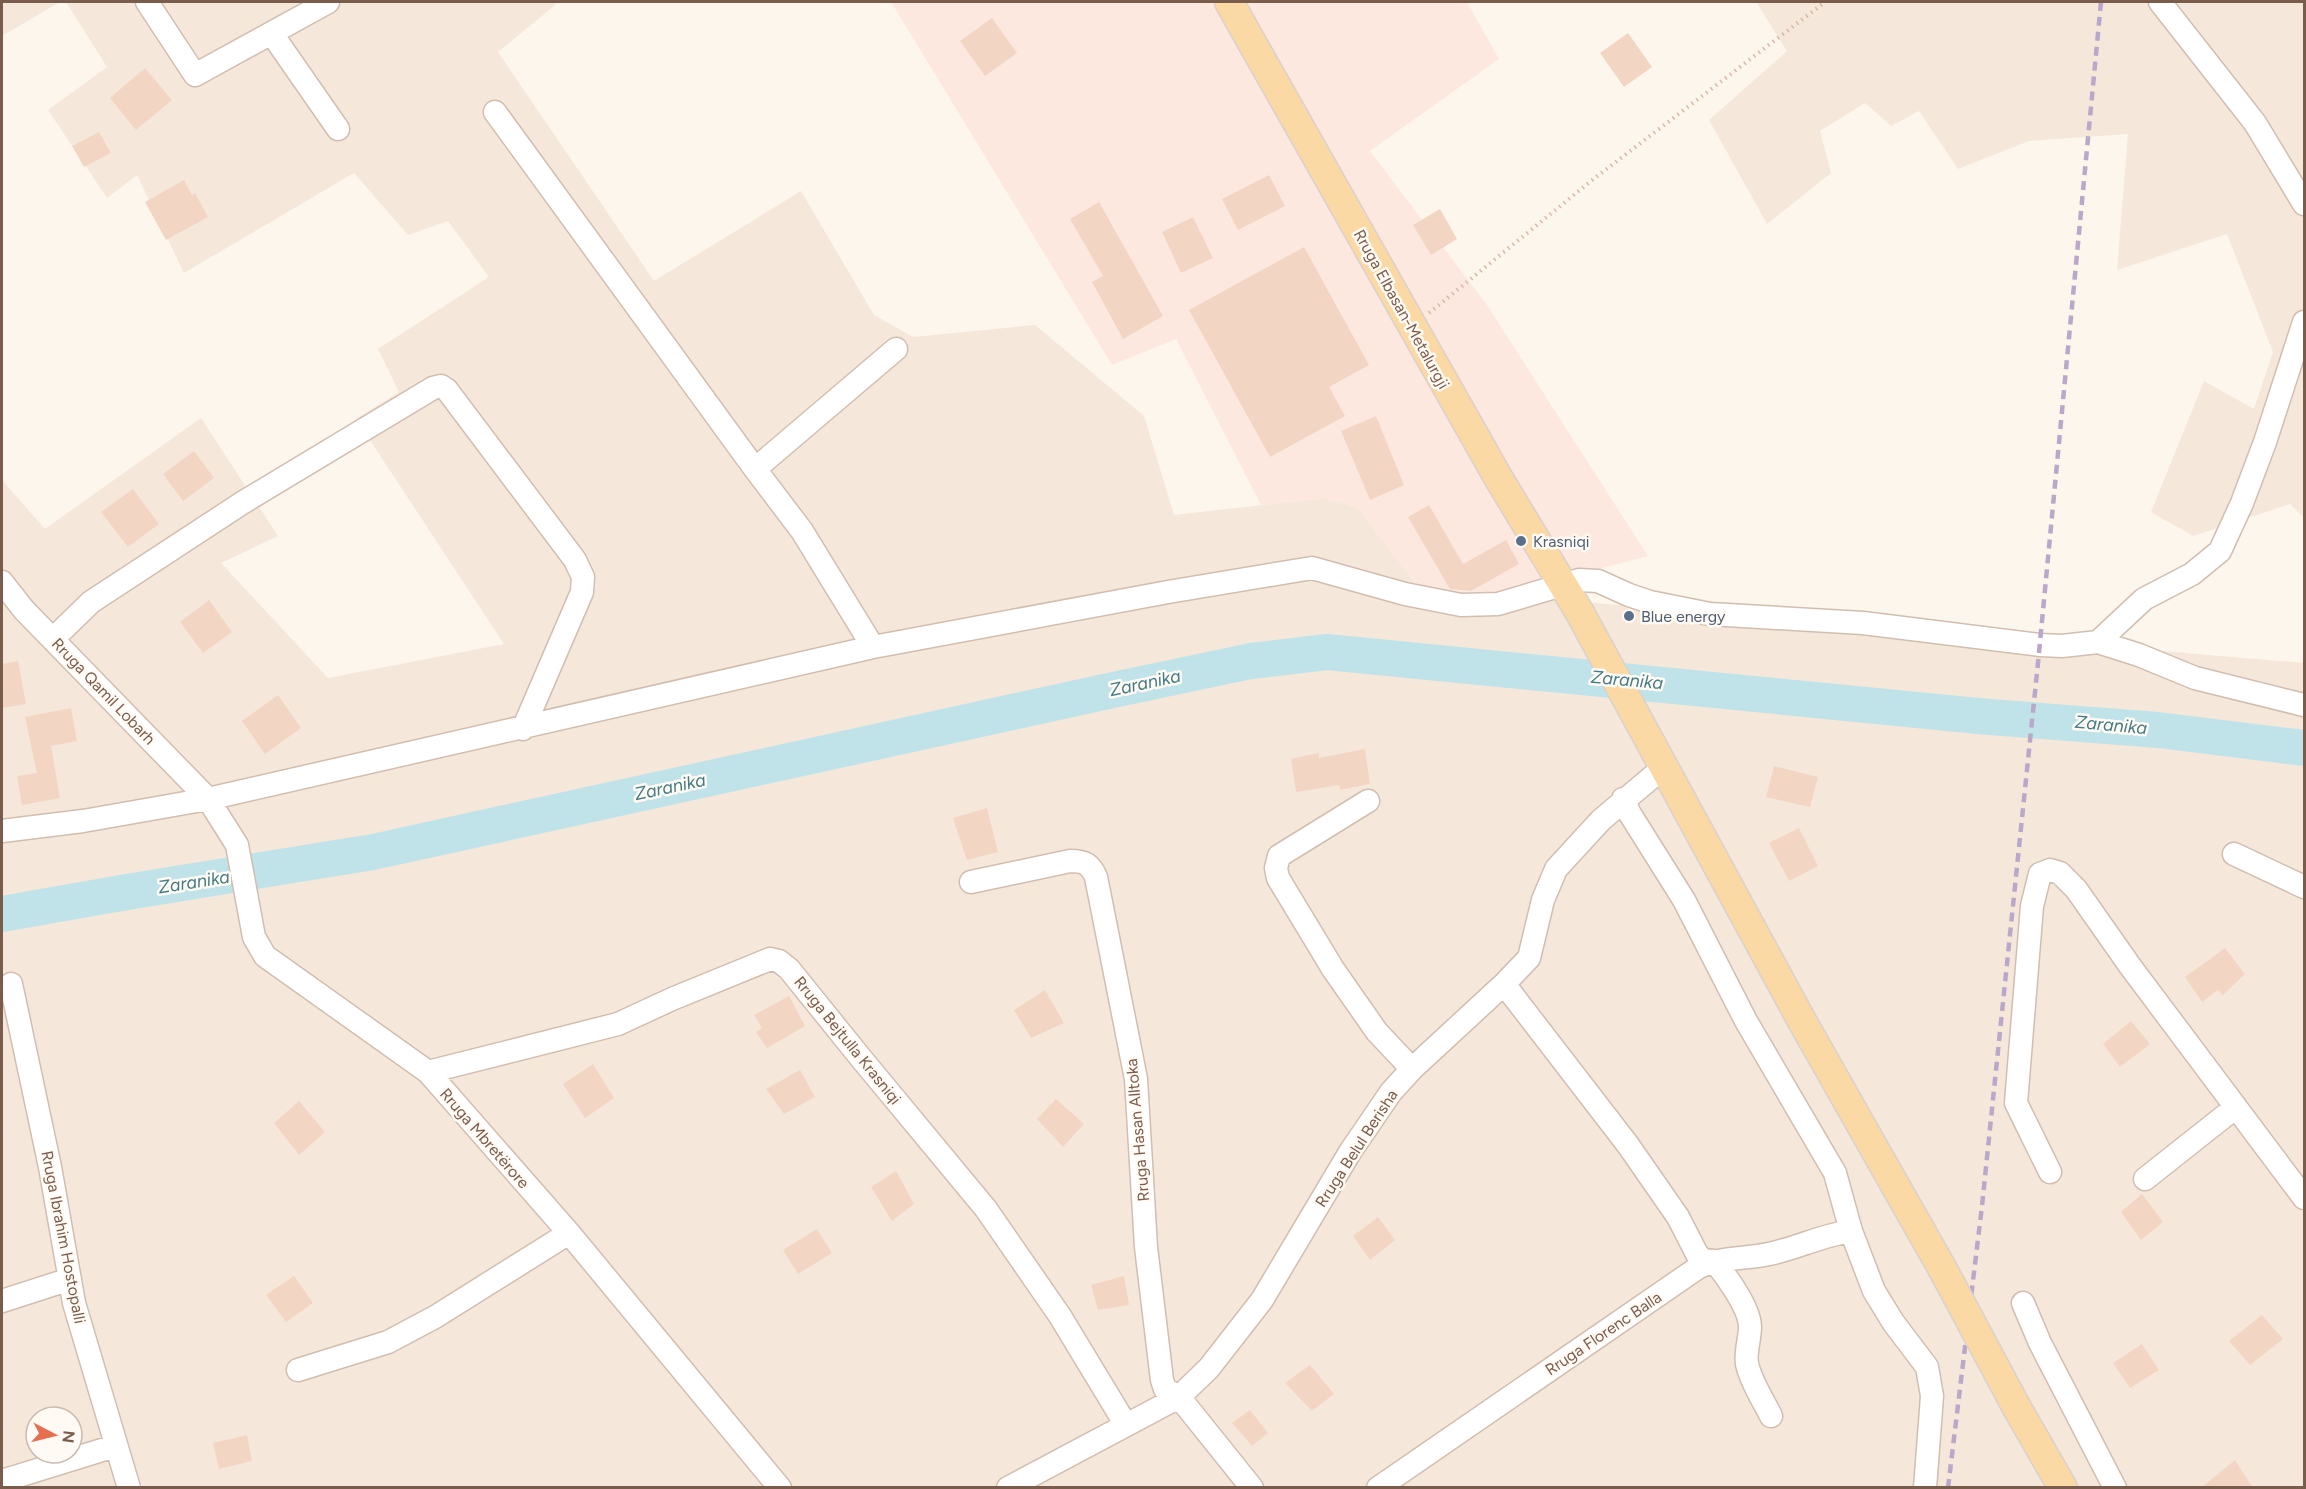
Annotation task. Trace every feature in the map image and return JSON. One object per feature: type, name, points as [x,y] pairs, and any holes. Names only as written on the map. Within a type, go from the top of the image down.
[{"type":"main road","name":"Rruga Elbasan-Metalurgji","points":[[1229,2],[1499,479],[1580,613],[1658,756]]},
{"type":"main road","points":[[1658,756],[1802,1021],[2063,1488]]},
{"type":"street","points":[[147,2],[195,75],[328,2]]},
{"type":"street","points":[[2160,2],[2254,123],[2304,204]]},
{"type":"street","points":[[272,34],[338,129]]},
{"type":"street","points":[[495,112],[754,470],[802,531],[873,648]]},
{"type":"street","points":[[2098,642],[2144,599],[2192,574],[2220,550],[2242,503],[2261,452],[2304,322]]},
{"type":"street","points":[[754,470],[896,349]]},
{"type":"street","points":[[53,639],[91,602],[242,502],[433,388],[441,386],[447,390],[575,560],[583,577],[582,592],[523,729]]},
{"type":"street","points":[[2,831],[83,821],[208,799],[873,648],[1168,592],[1312,568],[1405,594],[1461,604],[1498,604],[1579,580],[1598,580],[1650,602],[1710,614],[1863,623],[2040,645],[2062,646],[2098,642],[2139,655],[2195,678],[2304,705]]},
{"type":"street","name":"Rruga Qamil Lobarh","points":[[2,582],[24,610],[208,799]]},
{"type":"street","name":"Rruga Belul Berisha","points":[[1008,1488],[1179,1397],[1209,1368],[1262,1300],[1350,1152],[1390,1092],[1412,1068],[1504,984],[1529,958],[1543,900],[1556,869],[1623,799],[1658,756]]},
{"type":"street","name":"Rruga Mbretërore","points":[[208,799],[237,845],[248,917],[254,937],[265,956],[428,1072],[569,1233],[780,1488]]},
{"type":"street","points":[[1623,799],[1684,900],[1746,1021],[1834,1173],[1851,1231],[1874,1291],[1893,1322],[1927,1367],[1932,1396],[1925,1488]]},
{"type":"street","points":[[1368,801],[1279,856],[1276,868],[1278,879],[1339,978],[1377,1032],[1412,1068]]},
{"type":"street","points":[[2234,854],[2304,887]]},
{"type":"street","name":"Rruga Hasan Alltoka","points":[[971,882],[1070,861],[1083,861],[1090,865],[1096,877],[1136,1078],[1146,1247],[1162,1380],[1165,1389],[1179,1397],[1252,1488]]},
{"type":"street","points":[[2050,1172],[2016,1103],[2032,906],[2040,874],[2050,870],[2060,873],[2076,889],[2130,966],[2304,1198]]},
{"type":"street","name":"Rruga Bejtulla Krasniqi","points":[[428,1072],[618,1024],[770,959],[780,961],[789,969],[986,1209],[1060,1316],[1126,1425]]},
{"type":"street","name":"Rruga Ibrahim Hostopalli","points":[[11,984],[50,1167],[74,1303],[129,1488]]},
{"type":"street","points":[[1504,984],[1629,1145],[1669,1203],[1697,1254],[1703,1260],[1714,1261],[1731,1284],[1750,1324],[1746,1361],[1771,1416]]},
{"type":"street","points":[[2145,1179],[2236,1107]]},
{"type":"street","name":"Rruga Florenc Balla","points":[[1378,1488],[1699,1267],[1714,1261],[1769,1254],[1836,1233],[1851,1231]]},
{"type":"street","points":[[298,1370],[388,1342],[435,1317],[569,1233]]},
{"type":"street","points":[[2,1301],[70,1279]]},
{"type":"street","points":[[2023,1303],[2040,1343],[2115,1488]]},
{"type":"street","points":[[2,1481],[116,1446]]},
{"type":"path","points":[[1412,327],[1591,181],[1825,2]]},
{"type":"shaded area","points":[[2,2],[60,2],[2,36]]},
{"type":"shaded area","points":[[66,2],[559,2],[498,52],[654,281],[801,191],[874,315],[913,337],[1035,325],[1144,416],[1174,515],[1324,498],[1357,507],[1419,588],[2304,663],[2304,1487],[2,1487],[2,480],[45,529],[201,418],[278,536],[221,563],[328,678],[504,644],[356,419],[399,392],[378,349],[489,277],[448,221],[408,235],[354,173],[184,273],[137,175],[107,198],[48,110],[107,67]]},
{"type":"shaded area","points":[[891,2],[1467,2],[1499,59],[1370,151],[1487,305],[1648,556],[1501,595],[1418,588],[1357,507],[1324,498],[1261,505],[1176,339],[1112,365]]},
{"type":"shaded area","points":[[1756,2],[2304,2],[2304,518],[2290,504],[2193,536],[2151,512],[2204,381],[2254,409],[2273,352],[2227,234],[2117,270],[2128,134],[2029,141],[1958,169],[1919,111],[1891,126],[1865,103],[1820,131],[1831,173],[1767,224],[1709,120],[1787,51]]},
{"type":"building","points":[[992,18],[1017,53],[985,76],[960,41]]},
{"type":"building","points":[[1628,33],[1652,67],[1624,87],[1600,53]]},
{"type":"building","points":[[145,68],[172,100],[136,130],[110,98]]},
{"type":"building","points":[[99,132],[111,153],[84,167],[72,146]]},
{"type":"building","points":[[1269,175],[1285,206],[1238,230],[1222,199]]},
{"type":"building","points":[[184,180],[192,195],[195,193],[208,217],[166,240],[145,202]]},
{"type":"building","points":[[1099,202],[1163,316],[1123,339],[1092,282],[1103,276],[1070,219]]},
{"type":"building","points":[[1440,209],[1457,239],[1431,255],[1413,225]]},
{"type":"building","points":[[1193,217],[1213,258],[1181,273],[1162,232]]},
{"type":"building","points":[[1304,247],[1369,365],[1329,387],[1345,416],[1270,457],[1189,310]]},
{"type":"building","points":[[1376,416],[1404,485],[1370,500],[1341,431]]},
{"type":"building","points":[[194,451],[214,478],[183,501],[163,474]]},
{"type":"building","points":[[133,489],[159,524],[128,547],[101,512]]},
{"type":"building","points":[[1429,505],[1463,564],[1506,540],[1519,564],[1471,591],[1450,589],[1408,517]]},
{"type":"building","points":[[209,600],[232,632],[203,653],[180,622]]},
{"type":"building","points":[[18,661],[26,704],[2,708],[2,664]]},
{"type":"building","points":[[278,695],[301,728],[265,754],[242,721]]},
{"type":"building","points":[[71,708],[77,741],[51,746],[60,798],[22,805],[17,776],[37,773],[25,717]]},
{"type":"building","points":[[1365,749],[1370,784],[1340,790],[1339,785],[1296,792],[1291,759],[1319,753],[1319,758]]},
{"type":"building","points":[[1774,766],[1818,777],[1810,807],[1766,797]]},
{"type":"building","points":[[987,808],[998,852],[967,860],[953,818]]},
{"type":"building","points":[[1799,828],[1818,866],[1789,881],[1769,843]]},
{"type":"building","points":[[2225,948],[2245,974],[2223,995],[2218,990],[2202,1002],[2185,977]]},
{"type":"building","points":[[1045,990],[1064,1023],[1031,1038],[1014,1010]]},
{"type":"building","points":[[789,996],[805,1026],[767,1048],[756,1032],[762,1028],[754,1015]]},
{"type":"building","points":[[2131,1021],[2150,1044],[2120,1067],[2103,1044]]},
{"type":"building","points":[[593,1064],[614,1098],[585,1118],[563,1084]]},
{"type":"building","points":[[800,1070],[815,1097],[784,1114],[766,1089]]},
{"type":"building","points":[[1056,1099],[1084,1124],[1063,1147],[1037,1119]]},
{"type":"building","points":[[299,1101],[325,1132],[299,1155],[274,1123]]},
{"type":"building","points":[[896,1171],[914,1204],[892,1221],[871,1187]]},
{"type":"building","points":[[2142,1194],[2163,1222],[2141,1240],[2121,1212]]},
{"type":"building","points":[[1378,1217],[1395,1240],[1370,1260],[1353,1236]]},
{"type":"building","points":[[817,1229],[832,1253],[798,1274],[783,1250]]},
{"type":"building","points":[[294,1276],[313,1303],[286,1322],[266,1295]]},
{"type":"building","points":[[1124,1276],[1129,1305],[1098,1310],[1091,1285]]},
{"type":"building","points":[[2262,1315],[2283,1339],[2250,1365],[2229,1341]]},
{"type":"building","points":[[2142,1344],[2159,1370],[2130,1388],[2113,1363]]},
{"type":"building","points":[[1310,1365],[1334,1394],[1312,1411],[1285,1383]]},
{"type":"building","points":[[1250,1410],[1268,1433],[1252,1446],[1232,1423]]},
{"type":"building","points":[[247,1435],[252,1461],[219,1469],[213,1443]]},
{"type":"building","points":[[2235,1460],[2253,1488],[2201,1488]]},
{"type":"waterway","name":"Zaranika","points":[[2,914],[373,852],[1251,661],[1327,652],[1978,716],[2158,730],[2304,748]]},
{"type":"railway","points":[[1948,1488],[1982,1206],[2038,663],[2101,2]]},
{"type":"place","name":"Krasniqi","points":[[1521,541]]},
{"type":"place","name":"Blue energy","points":[[1629,616]]}]
